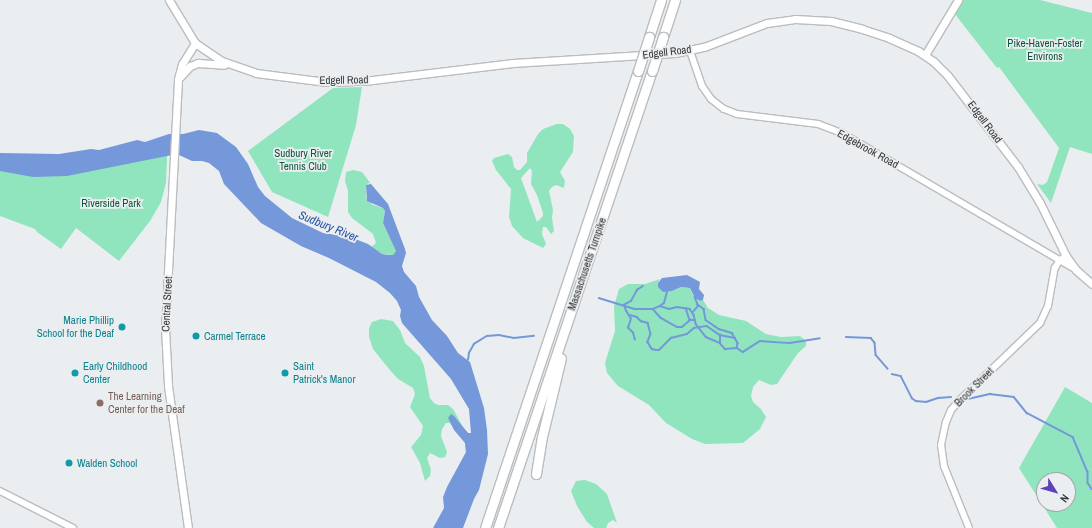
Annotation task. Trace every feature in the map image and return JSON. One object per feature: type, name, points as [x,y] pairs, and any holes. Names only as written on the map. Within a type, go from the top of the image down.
[{"type":"highway","name":"Massachusetts Turnpike","points":[[484,528],[661,0]]},
{"type":"highway","name":"Massachusetts Turnpike","points":[[498,528],[675,0]]},
{"type":"highway","points":[[536,474],[542,437],[584,273]]},
{"type":"main road","name":"Edgell Road","points":[[169,0],[195,43],[213,57],[231,66],[283,78],[338,82],[364,81],[513,63],[667,54],[690,51],[767,23],[803,19],[821,20],[850,26],[889,38],[925,55],[956,85],[1018,167],[1040,203],[1066,256],[1076,270],[1092,284]]},
{"type":"main road","points":[[925,55],[958,0]]},
{"type":"main road","name":"Central Street","points":[[188,528],[169,391],[165,345],[178,79],[182,64],[195,43]]},
{"type":"main road","points":[[178,79],[190,66],[198,63],[231,66]]},
{"type":"street","name":"Edgebrook Road","points":[[690,51],[702,86],[711,100],[724,109],[737,114],[810,123],[833,129],[867,147],[1059,262]]},
{"type":"street","points":[[1066,256],[1059,262],[1076,270]]},
{"type":"street","name":"Brook Street","points":[[969,528],[944,466],[941,445],[946,422],[952,410],[961,399],[1044,318],[1050,300],[1055,268],[1059,262]]},
{"type":"street","points":[[0,491],[73,528]]},
{"type":"green space","name":"Pike-Haven-Foster Environs","points":[[962,0],[1040,0],[1092,13],[1092,154],[1070,147],[1051,203],[1037,184],[1043,185],[1047,182],[1059,148],[999,67],[997,68],[954,13]]},
{"type":"green space","name":"Sudbury River Tennis Club","points":[[362,87],[356,125],[328,217],[272,192],[248,151],[333,88]]},
{"type":"green space","points":[[557,124],[563,124],[570,129],[574,136],[573,152],[560,172],[565,181],[564,188],[556,185],[549,191],[553,210],[552,218],[554,231],[551,234],[546,227],[543,227],[542,234],[546,244],[543,248],[523,238],[512,226],[509,217],[511,189],[496,170],[492,161],[494,158],[508,154],[512,157],[514,167],[517,170],[520,170],[527,162],[527,153],[538,134],[543,129]],"holes":[[[530,168],[532,171],[531,184],[537,195],[543,213],[543,216],[537,222],[521,178]]]},
{"type":"green space","name":"Riverside Park","points":[[168,135],[166,183],[161,202],[150,221],[119,261],[76,228],[61,249],[35,229],[0,216],[0,164],[104,161]]},
{"type":"green space","points":[[353,170],[362,172],[371,184],[368,183],[366,187],[366,198],[373,205],[383,208],[385,211],[383,223],[396,251],[393,255],[382,254],[371,247],[376,243],[373,234],[352,218],[348,212],[348,191],[345,181],[346,172]]},
{"type":"green space","points":[[660,279],[658,283],[672,291],[681,287],[690,288],[693,295],[701,301],[703,300],[708,308],[719,315],[746,321],[766,334],[781,337],[800,336],[806,341],[806,346],[798,353],[777,384],[771,385],[759,380],[753,387],[751,396],[753,402],[761,409],[766,417],[760,429],[743,443],[705,444],[692,439],[666,423],[649,405],[618,386],[607,373],[605,363],[615,331],[614,306],[619,289],[628,284],[645,284]]},
{"type":"green space","points":[[381,319],[393,321],[400,330],[405,343],[420,357],[424,366],[430,398],[438,405],[448,405],[453,409],[463,427],[468,433],[471,433],[466,452],[465,443],[450,423],[446,423],[442,429],[441,436],[447,452],[445,457],[440,458],[430,453],[427,458],[431,470],[430,476],[425,481],[420,463],[411,447],[421,435],[423,426],[410,407],[415,394],[413,388],[398,379],[389,369],[373,349],[369,337],[369,328],[372,322]]},
{"type":"green space","points":[[1065,387],[1092,403],[1092,528],[1057,528],[1047,512],[1076,512],[1076,472],[1036,472],[1036,495],[1019,468]]},
{"type":"green space","points":[[585,480],[596,484],[607,494],[617,523],[613,520],[608,523],[606,528],[594,528],[587,522],[577,506],[571,491],[576,481]]},
{"type":"water","points":[[199,130],[217,133],[236,147],[248,164],[258,187],[265,196],[292,218],[323,233],[350,237],[368,244],[382,254],[393,255],[396,251],[383,223],[385,211],[383,208],[367,201],[366,185],[371,184],[388,204],[406,253],[402,266],[404,272],[416,286],[419,297],[432,320],[447,336],[458,353],[470,362],[484,408],[488,454],[479,490],[463,528],[433,528],[444,508],[443,497],[447,487],[466,452],[465,443],[454,430],[448,418],[451,414],[468,433],[471,433],[469,409],[451,379],[402,323],[400,316],[401,310],[397,301],[390,293],[376,282],[329,258],[301,246],[261,223],[224,184],[219,171],[209,163],[192,161],[177,154],[67,176],[33,177],[0,171],[0,153],[59,154],[91,149],[99,150],[137,140],[145,142],[169,134],[183,134]]},
{"type":"water","points":[[687,275],[700,282],[699,289],[704,295],[703,300],[701,301],[695,298],[690,288],[681,287],[672,291],[663,292],[658,287],[658,283],[662,278]]},
{"type":"waterway","points":[[635,340],[633,333],[628,328],[631,319],[624,305],[631,301],[637,290],[643,286]]},
{"type":"waterway","points":[[660,306],[664,303],[667,292]]},
{"type":"waterway","points":[[599,298],[634,309],[653,309],[660,306],[669,309],[677,307],[690,309],[694,315],[696,324],[706,337],[720,343],[725,349],[737,348],[743,352],[760,341],[790,343],[820,338]]},
{"type":"waterway","points":[[693,312],[698,306],[695,298]]},
{"type":"waterway","points":[[697,304],[704,309],[706,320],[719,329],[732,333],[735,338]]},
{"type":"waterway","points":[[686,308],[690,320]]},
{"type":"waterway","points":[[653,309],[661,318],[677,327],[682,327],[690,320],[695,320]]},
{"type":"waterway","points":[[630,315],[648,323],[651,334],[648,342],[652,349],[659,350],[671,338],[687,334],[694,328],[707,326],[720,335],[735,338],[738,343],[737,348]]},
{"type":"waterway","points":[[468,360],[469,353],[474,344],[487,336],[499,335],[514,338],[534,336]]},
{"type":"waterway","points":[[720,335],[720,343]]},
{"type":"waterway","points":[[846,337],[871,338],[875,343],[876,355],[888,369]]},
{"type":"waterway","points":[[892,374],[901,376],[912,398],[916,401],[926,402],[938,398],[951,397]]},
{"type":"waterway","points":[[968,399],[990,394],[1014,397],[1027,413],[1073,437],[1088,472],[1088,483],[1092,489]]},
{"type":"place","name":"Marie Phillip School for the Deaf","points":[[122,327]]},
{"type":"place","name":"Carmel Terrace","points":[[196,336]]},
{"type":"place","name":"Early Childhood Center","points":[[75,373]]},
{"type":"place","name":"Saint Patrick's Manor","points":[[285,373]]},
{"type":"place","name":"The Learning Center for the Deaf","points":[[100,403]]},
{"type":"place","name":"Walden School","points":[[69,463]]},
{"type":"water label","name":"Sudbury River","points":[[328,227]]}]
